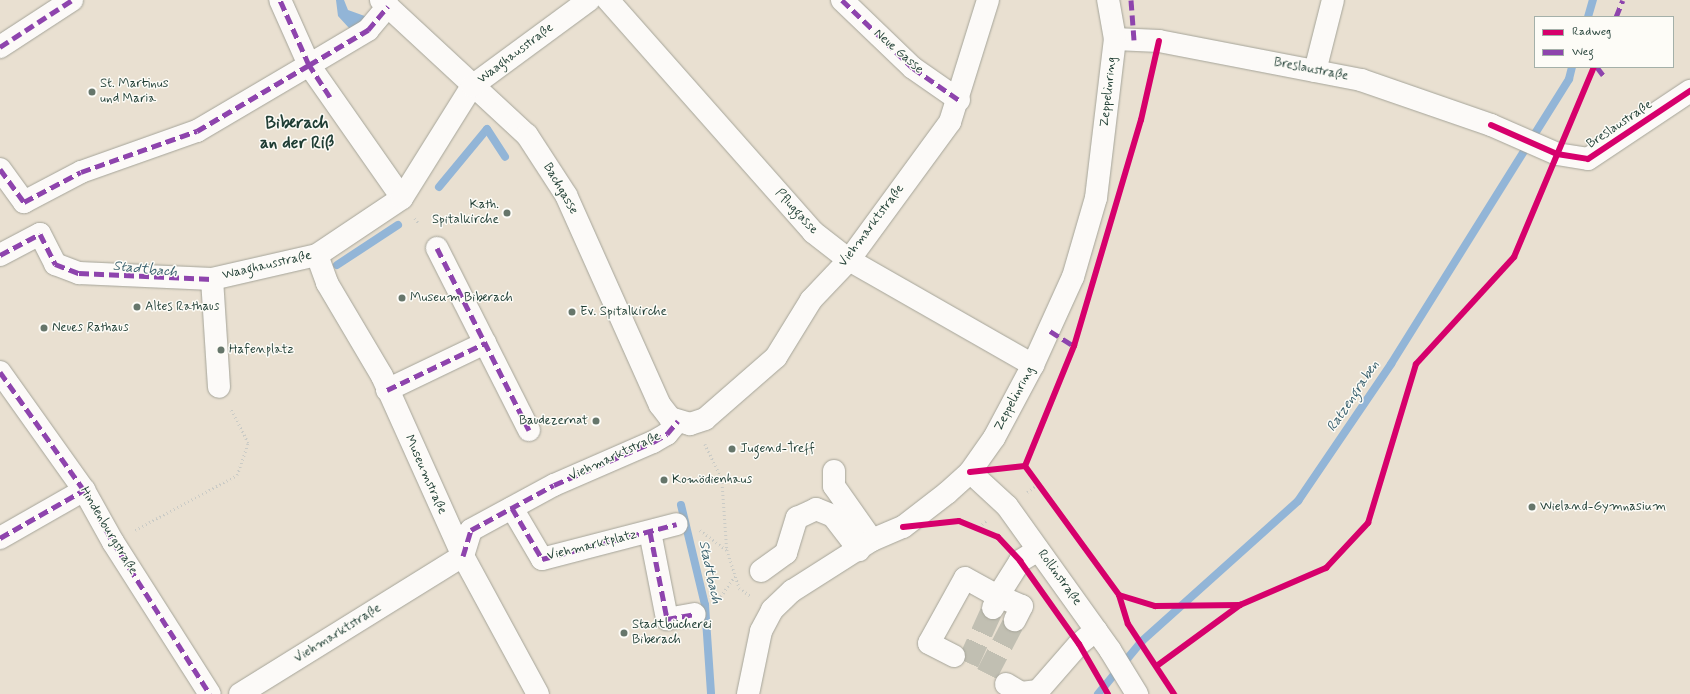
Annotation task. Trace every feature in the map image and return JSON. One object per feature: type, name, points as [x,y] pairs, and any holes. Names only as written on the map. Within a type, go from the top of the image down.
[{"type":"street","points":[[0,47],[72,0]]},
{"type":"street","points":[[280,0],[309,65],[402,198]]},
{"type":"street","name":"Waaghausstraße","points":[[0,255],[40,234],[55,264],[80,273],[212,280],[317,255],[402,198],[472,86],[589,0]]},
{"type":"street","name":"Pfluggasse","points":[[608,0],[813,232],[849,260],[1034,365]]},
{"type":"street","name":"Neue Gasse","points":[[842,0],[913,68],[959,100]]},
{"type":"street","name":"Viehmarktstraße","points":[[240,694],[463,556],[470,530],[512,508],[653,442],[684,423],[705,419],[776,357],[811,300],[849,260],[950,122],[959,100],[968,56],[988,0]]},
{"type":"street","name":"Zeppelinring","points":[[748,694],[760,631],[772,610],[792,591],[866,545],[903,527],[970,472],[994,438],[1034,365],[1074,277],[1096,198],[1115,39],[1108,0]]},
{"type":"street","points":[[1315,71],[1333,0]]},
{"type":"street","points":[[0,169],[24,202],[81,172],[197,131],[368,30],[384,3]]},
{"type":"street","name":"Bachgasse","points":[[384,3],[472,86],[527,135],[566,195],[660,405],[684,423]]},
{"type":"street","name":"Breslaustraße","points":[[1115,39],[1159,41],[1361,80],[1491,125],[1557,154],[1588,159],[1690,91]]},
{"type":"street","points":[[438,248],[529,430]]},
{"type":"street","name":"Museumstraße","points":[[317,255],[327,283],[388,390],[463,556],[538,694]]},
{"type":"street","name":"Waaghausstraße","points":[[212,280],[219,387]]},
{"type":"street","points":[[388,390],[485,343]]},
{"type":"street","name":"Hindenburgstraße","points":[[0,372],[84,490],[113,542],[210,694]]},
{"type":"street","points":[[834,471],[834,486],[866,545]]},
{"type":"street","name":"Rollinstraße","points":[[970,472],[1007,506],[1096,630],[1133,686]]},
{"type":"street","points":[[0,538],[84,490]]},
{"type":"street","name":"Viehmarktplatz","points":[[512,508],[542,559],[650,532],[687,526]]},
{"type":"street","points":[[761,571],[786,553],[797,518],[816,509],[833,516],[866,545]]},
{"type":"street","points":[[650,532],[667,619],[695,614]]},
{"type":"street","points":[[996,602],[1020,561],[1038,550]]},
{"type":"street","points":[[954,656],[929,643],[965,578],[996,602],[1022,606],[1015,620]]},
{"type":"street","points":[[1006,684],[1021,692],[1038,691],[1078,644],[1096,630]]},
{"type":"path","points":[[113,542],[237,475],[248,443],[219,387]]},
{"type":"path","points":[[684,423],[706,445],[722,479],[727,550],[739,588],[772,610]]},
{"type":"path","points":[[687,526],[727,550]]},
{"type":"path","points":[[714,606],[735,575]]},
{"type":"water","points":[[336,0],[344,0],[348,10],[373,19],[358,29],[349,28],[338,16]]},
{"type":"waterway","name":"Ratzengraben","points":[[1588,16],[1593,0]]},
{"type":"waterway","name":"Ratzengraben","points":[[1098,694],[1142,641],[1298,501],[1391,364],[1569,79],[1572,68]]},
{"type":"waterway","name":"Stadtbach","points":[[439,187],[487,129],[505,157]]},
{"type":"waterway","name":"Stadtbach","points":[[337,265],[398,225]]},
{"type":"waterway","name":"Stadtbach","points":[[681,505],[705,605],[711,694]]},
{"type":"tunnel","points":[[968,663],[993,608]]},
{"type":"tunnel","points":[[987,674],[1015,620]]},
{"type":"marked path","points":[[0,47],[72,0]]},
{"type":"marked path","points":[[0,169],[24,202],[81,172],[197,131],[309,65],[280,0]]},
{"type":"marked path","points":[[842,0],[913,68],[959,100]]},
{"type":"marked path","points":[[1131,0],[1134,40]]},
{"type":"marked path","points":[[1616,16],[1623,0]]},
{"type":"marked path","points":[[330,97],[309,65],[368,30],[388,6]]},
{"type":"marked path","points":[[1598,68],[1603,75]]},
{"type":"marked path","points":[[0,255],[40,234],[55,264],[79,273],[212,279]]},
{"type":"marked path","points":[[437,248],[529,430]]},
{"type":"marked path","points":[[1050,331],[1074,346]]},
{"type":"marked path","points":[[387,390],[485,343]]},
{"type":"marked path","points":[[0,372],[84,490],[113,542],[210,694]]},
{"type":"marked path","points":[[463,556],[471,530],[554,485],[653,442],[667,434],[678,421]]},
{"type":"marked path","points":[[0,538],[84,490]]},
{"type":"marked path","points":[[512,508],[542,559],[677,524]]},
{"type":"marked path","points":[[650,532],[667,619],[695,614]]},
{"type":"cycle path","points":[[1025,466],[1074,346],[1141,120],[1159,41]]},
{"type":"cycle path","points":[[1158,665],[1240,605],[1326,568],[1368,523],[1416,364],[1514,257],[1594,68]]},
{"type":"cycle path","points":[[1491,125],[1557,154],[1588,159],[1690,91]]},
{"type":"cycle path","points":[[970,472],[1025,466],[1119,595],[1128,624],[1174,694]]},
{"type":"cycle path","points":[[903,527],[959,521],[998,537],[1020,561],[1079,644],[1108,694]]},
{"type":"cycle path","points":[[1119,595],[1155,606],[1240,605]]},
{"type":"place","name":"St. Martinus und Maria","points":[[92,92]]},
{"type":"place","name":"Kath. Spitalkirche","points":[[507,213]]},
{"type":"place","name":"Museum Biberach","points":[[402,298]]},
{"type":"place","name":"Altes Rathaus","points":[[137,307]]},
{"type":"place","name":"Ev. Spitalkirche","points":[[572,312]]},
{"type":"place","name":"Neues Rathaus","points":[[44,328]]},
{"type":"place","name":"Hafenplatz","points":[[221,350]]},
{"type":"place","name":"Baudezernat","points":[[596,421]]},
{"type":"place","name":"Jugend-Treff","points":[[732,449]]},
{"type":"place","name":"Komödienhaus","points":[[664,480]]},
{"type":"place","name":"Wieland-Gymnasium","points":[[1532,507]]},
{"type":"place","name":"Stadtbücherei Biberach","points":[[624,633]]},
{"type":"district","name":"Biberach an der Riß","points":[[297,134]]}]
